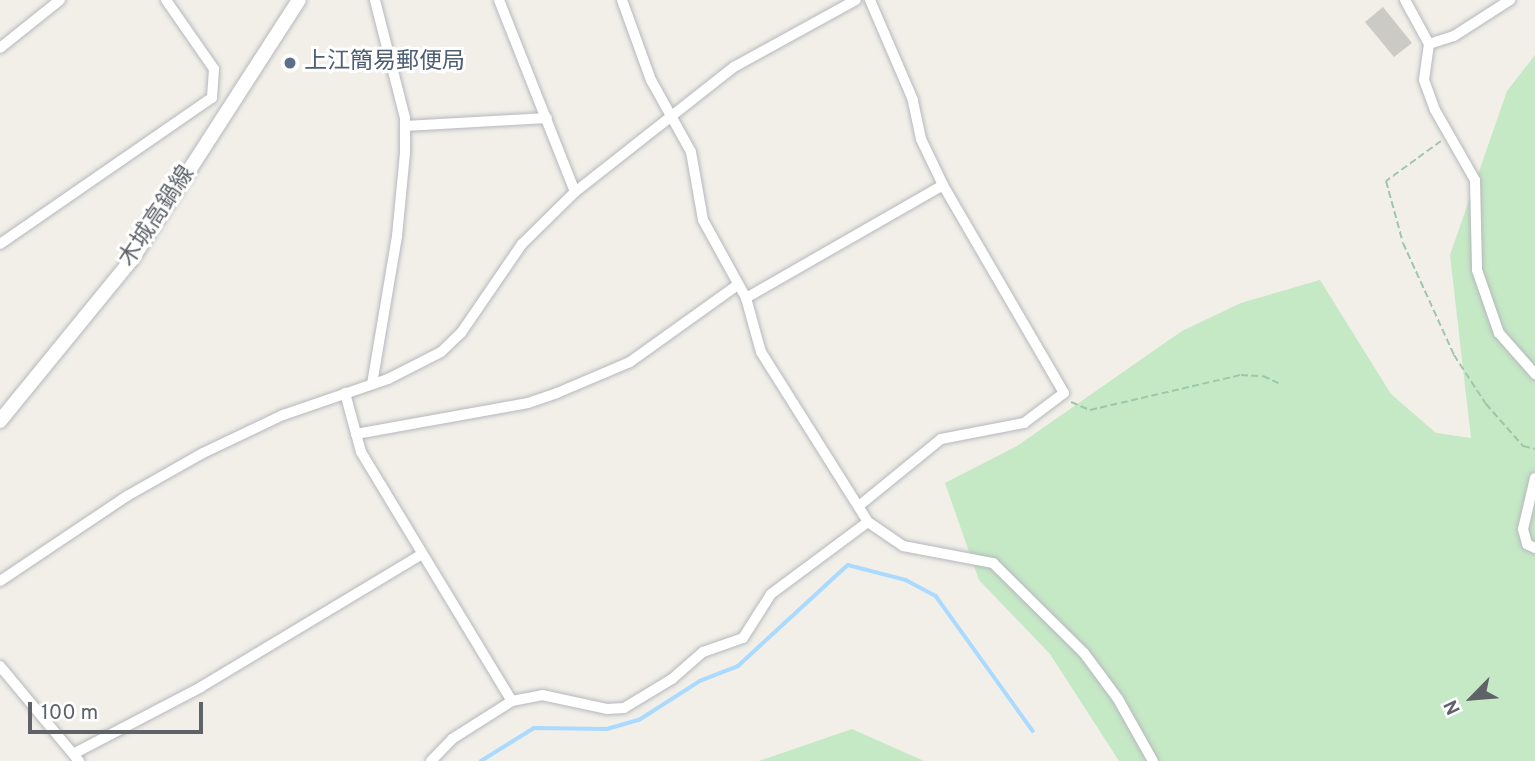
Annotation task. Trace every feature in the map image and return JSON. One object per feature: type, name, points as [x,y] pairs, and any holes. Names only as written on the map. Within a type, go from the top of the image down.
[{"type":"main road","name":"木城高鍋線","points":[[0,421],[132,259],[299,0]]},
{"type":"street","points":[[0,48],[60,0]]},
{"type":"street","points":[[166,0],[214,69],[212,98]]},
{"type":"street","points":[[372,384],[397,236],[405,126],[375,0]]},
{"type":"street","points":[[499,0],[575,192]]},
{"type":"street","points":[[622,0],[668,117],[691,152],[704,220],[736,286],[746,298],[761,352],[860,505],[868,522],[903,546],[993,563],[1084,653],[1118,699],[1153,761]]},
{"type":"street","points":[[0,581],[127,496],[203,453],[283,415],[372,384],[449,347],[522,244],[575,192],[734,67],[856,0]]},
{"type":"street","points":[[860,505],[941,439],[1024,423],[1064,393],[943,185],[921,139],[913,100],[870,0]]},
{"type":"street","points":[[1405,0],[1429,44],[1424,80],[1475,180],[1475,258],[1499,333],[1535,374]]},
{"type":"street","points":[[1429,44],[1454,36],[1510,0]]},
{"type":"street","points":[[212,98],[228,112]]},
{"type":"street","points":[[0,244],[212,98]]},
{"type":"street","points":[[405,126],[547,118]]},
{"type":"street","points":[[746,298],[943,185]]},
{"type":"street","points":[[356,434],[528,403],[557,393],[631,362],[736,286]]},
{"type":"street","points":[[345,393],[361,452],[421,555],[512,701]]},
{"type":"street","points":[[1535,478],[1523,528],[1527,544],[1535,548]]},
{"type":"street","points":[[431,761],[452,739],[512,701],[542,695],[607,709],[624,708],[672,679],[703,652],[743,638],[771,594],[868,522]]},
{"type":"street","points":[[0,666],[77,757],[201,687],[421,555]]},
{"type":"path","points":[[1449,133],[1386,181],[1403,243],[1454,355],[1486,404],[1524,446],[1535,449]]},
{"type":"path","points":[[1064,393],[1077,407],[1090,410],[1233,375],[1263,376],[1278,383]]},
{"type":"green space","points":[[1535,55],[1535,761],[1119,761],[1050,654],[979,580],[945,483],[1017,446],[1182,331],[1241,303],[1320,280],[1391,394],[1436,433],[1471,438],[1450,255],[1507,91]]},
{"type":"green space","points":[[852,729],[924,761],[759,761]]},
{"type":"building","points":[[1383,7],[1412,43],[1394,57],[1365,22]]},
{"type":"waterway","points":[[481,761],[534,728],[607,729],[639,720],[700,681],[738,666],[848,565],[906,580],[936,596],[1033,731]]},
{"type":"place","name":"上江簡易郵便局","points":[[290,63]]}]
